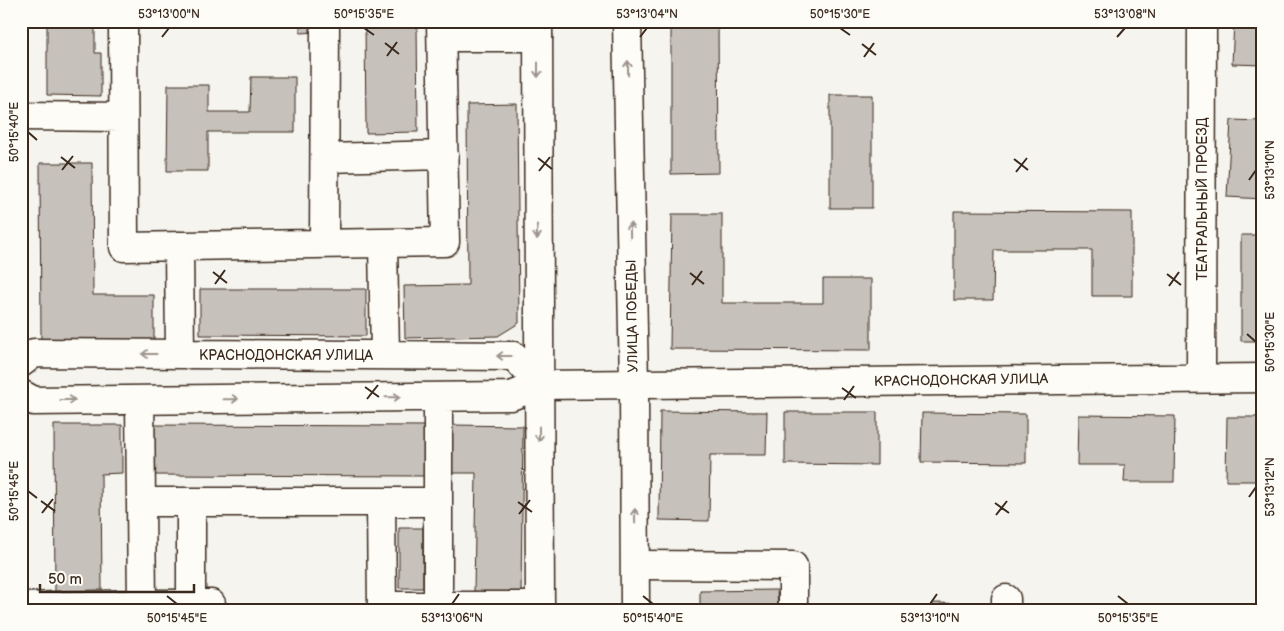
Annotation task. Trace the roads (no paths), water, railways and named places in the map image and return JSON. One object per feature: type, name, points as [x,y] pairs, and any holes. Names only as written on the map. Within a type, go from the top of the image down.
[{"type":"street","points":[[124,21],[122,117],[124,247],[445,242],[442,29],[538,29],[537,324],[540,385],[540,608],[438,606],[382,608],[381,502]]},
{"type":"street","points":[[324,244],[326,158],[325,21]]},
{"type":"street","name":"УЛИЦА ПОБЕДЫ","points":[[627,21],[634,384],[635,610]]},
{"type":"street","name":"ТЕАТРАЛЬНЫЙ ПРОЕЗД","points":[[1201,378],[1202,21]]},
{"type":"street","points":[[21,116],[122,117]]},
{"type":"street","points":[[326,158],[444,155]]},
{"type":"street","points":[[383,243],[385,355]]},
{"type":"street","points":[[179,246],[180,354]]},
{"type":"street","name":"КРАСНОДОНСКАЯ УЛИЦА","points":[[21,363],[34,354],[514,356],[540,385]]},
{"type":"street","name":"КРАСНОДОНСКАЯ УЛИЦА","points":[[21,394],[34,401],[438,397],[512,396],[540,385],[1263,378]]},
{"type":"street","points":[[438,397],[438,606]]},
{"type":"street","points":[[140,400],[142,604]]},
{"type":"street","points":[[141,502],[438,502]]},
{"type":"street","points":[[21,607],[142,604],[201,607],[191,502]]},
{"type":"street","points":[[636,565],[793,566],[793,610]]}]
